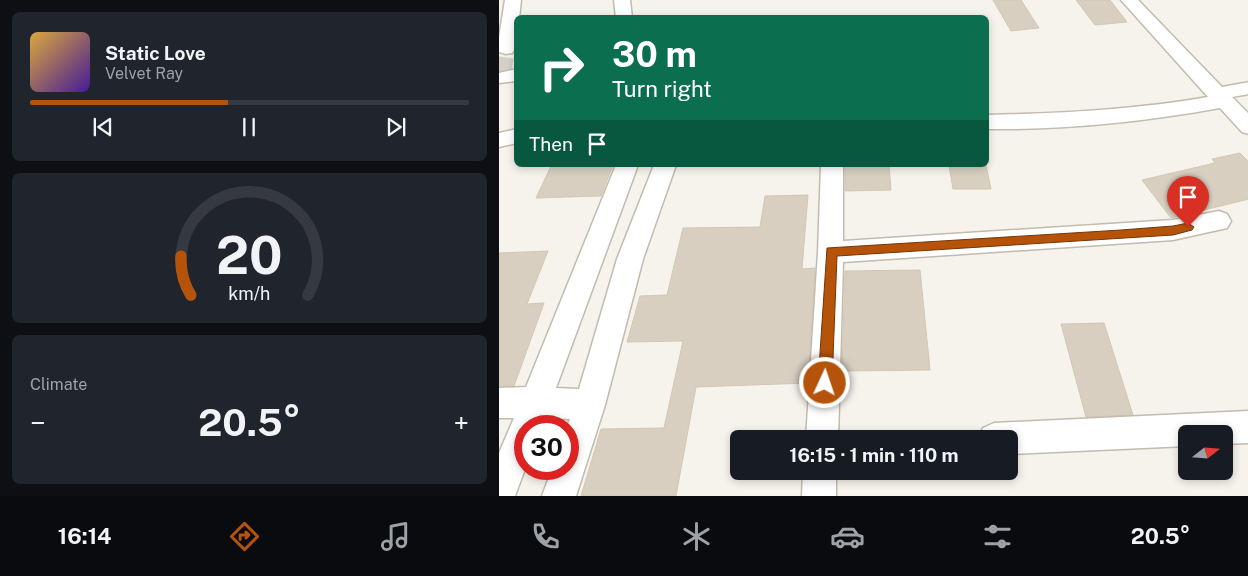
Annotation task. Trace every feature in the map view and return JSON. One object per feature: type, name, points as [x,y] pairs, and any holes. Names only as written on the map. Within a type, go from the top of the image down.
[{"type":"street","points":[[506,49],[513,0]]},
{"type":"street","points":[[622,0],[623,15]]},
{"type":"street","points":[[1129,0],[1248,127]]},
{"type":"street","points":[[989,122],[1079,120],[1155,113],[1219,98],[1248,88]]},
{"type":"street","points":[[499,140],[514,137]]},
{"type":"street","points":[[531,415],[626,167]]},
{"type":"street","points":[[559,496],[590,404],[630,259],[664,167]]},
{"type":"street","points":[[822,430],[831,252],[832,167]]},
{"type":"street","points":[[831,252],[1164,231],[1219,220]]},
{"type":"street","points":[[499,403],[522,415]]},
{"type":"street","points":[[545,415],[590,404]]},
{"type":"street","points":[[1018,438],[1248,427]]},
{"type":"street","points":[[499,493],[514,456]]},
{"type":"street","points":[[819,496],[820,480]]},
{"type":"building","points":[[993,0],[1021,0],[1039,28],[1011,31]]},
{"type":"building","points":[[1076,0],[1110,0],[1127,22],[1095,25]]},
{"type":"building","points":[[1240,153],[1249,162],[1249,199],[1171,218],[1142,180],[1215,163],[1212,159]]},
{"type":"building","points":[[551,167],[612,167],[601,196],[536,198]]},
{"type":"building","points":[[845,167],[889,167],[891,190],[845,191]]},
{"type":"building","points":[[949,167],[986,167],[991,189],[953,189]]},
{"type":"building","points":[[808,195],[802,269],[815,268],[808,383],[696,387],[676,496],[581,496],[601,429],[664,428],[683,341],[627,342],[640,296],[667,295],[683,228],[760,227],[765,196]]},
{"type":"building","points":[[548,251],[527,304],[544,303],[514,386],[499,386],[499,253]]},
{"type":"building","points":[[920,270],[930,370],[842,371],[845,271]]},
{"type":"building","points":[[1104,323],[1133,415],[1086,417],[1061,324]]},
{"type":"tunnel","points":[[502,75],[506,49]]},
{"type":"route","points":[[825,383],[831,252],[1121,234],[1188,227]]}]
